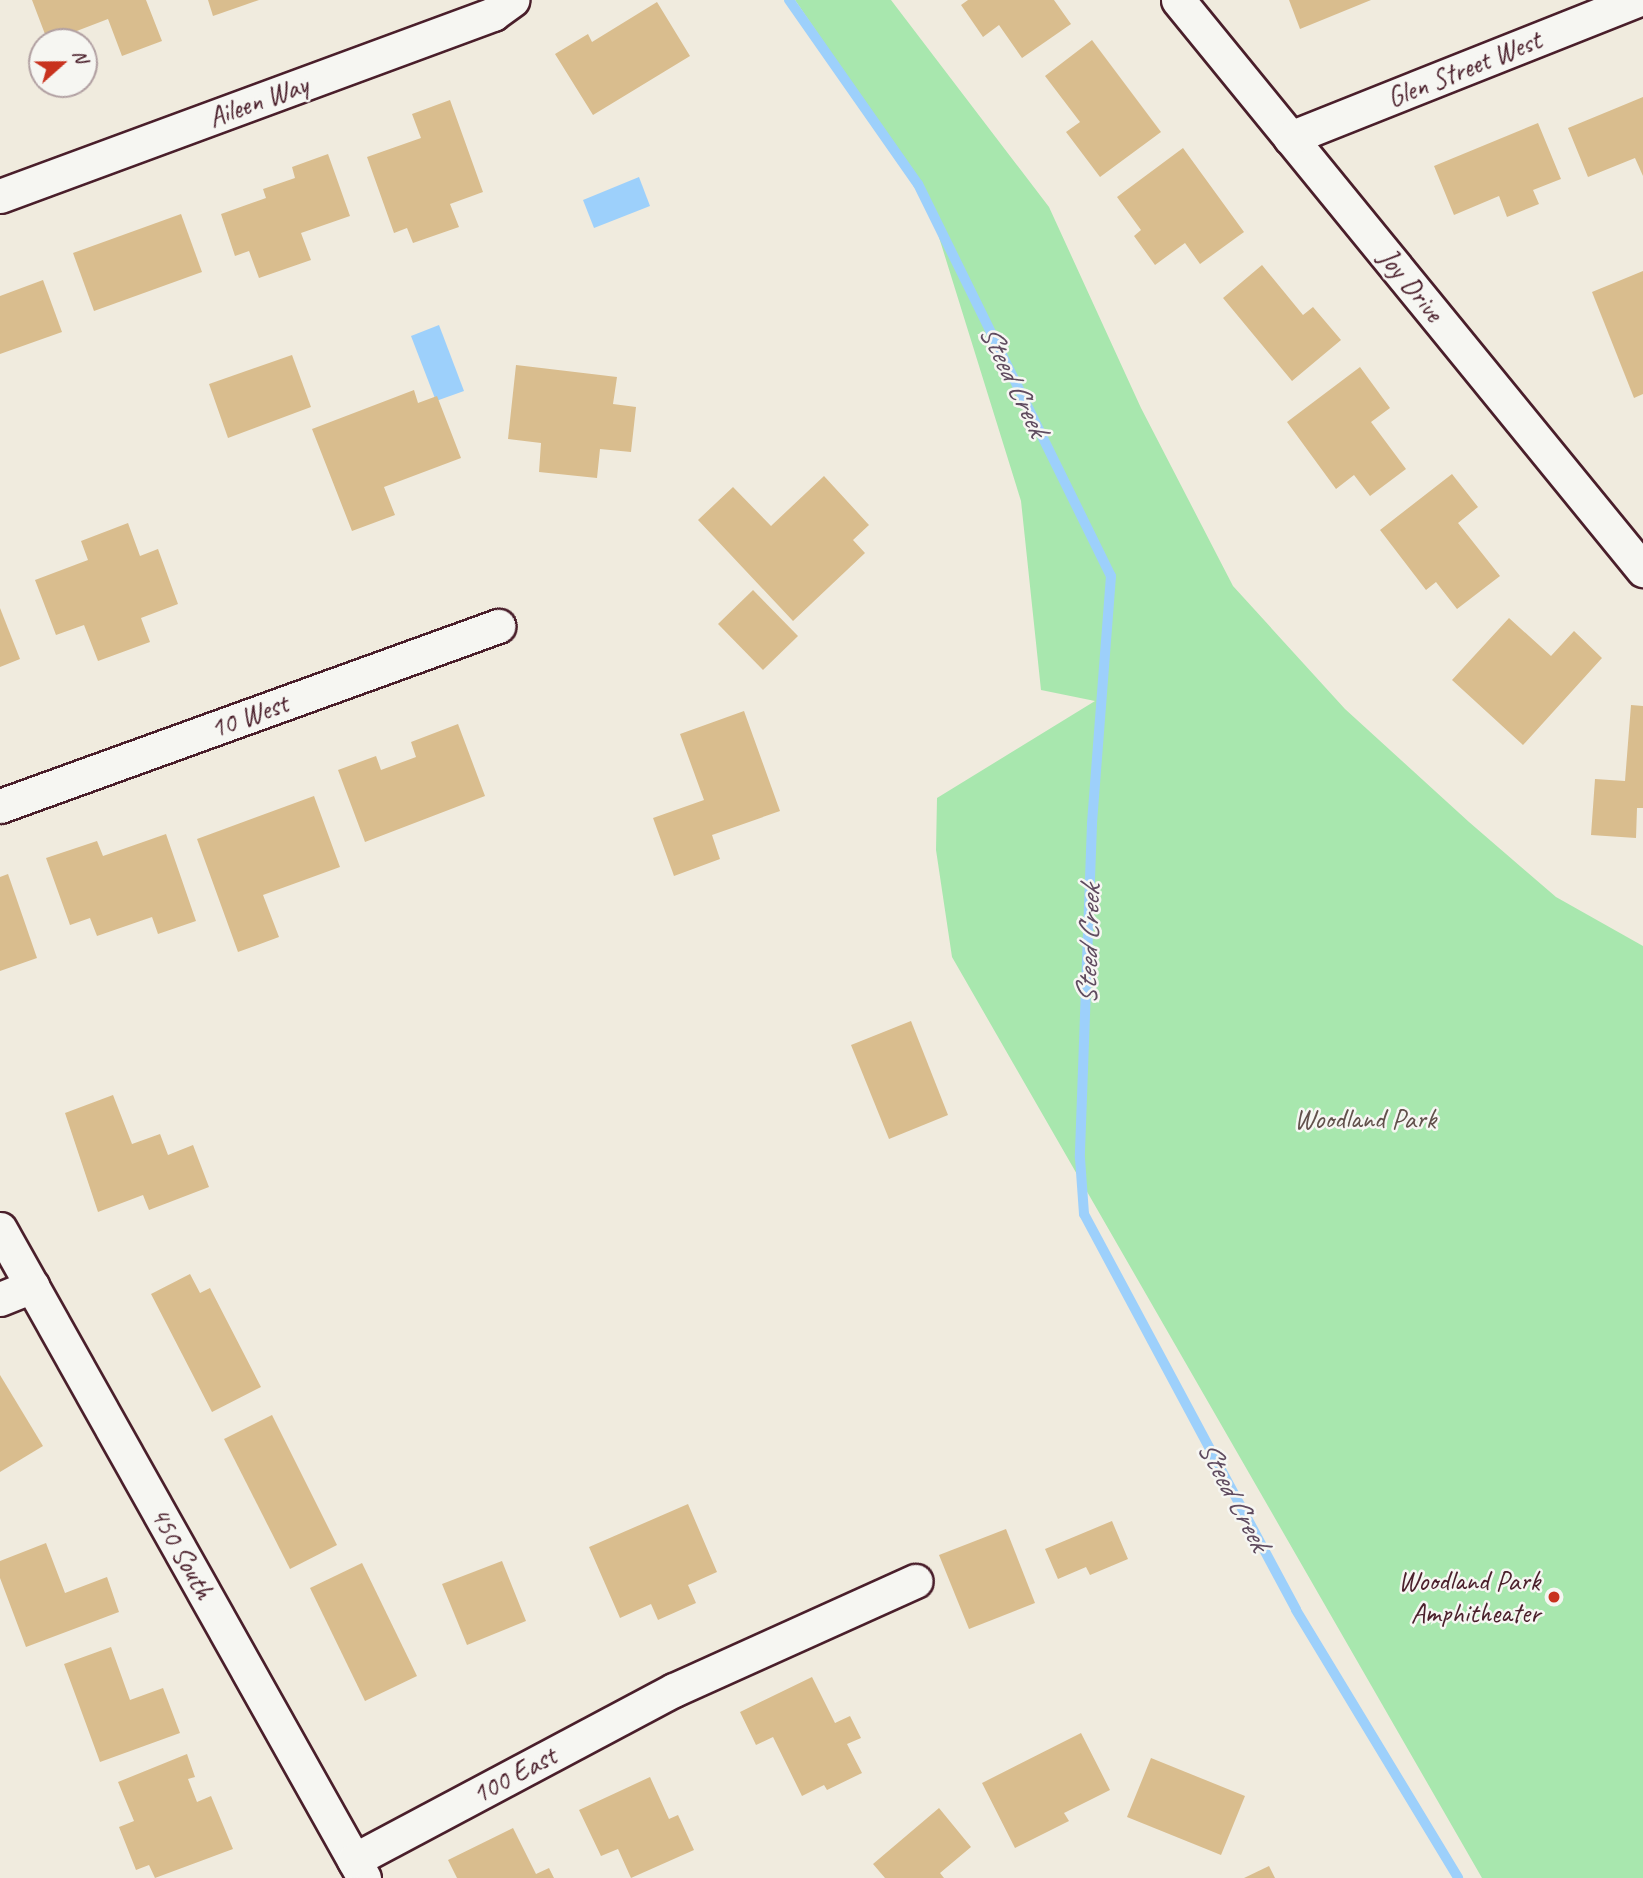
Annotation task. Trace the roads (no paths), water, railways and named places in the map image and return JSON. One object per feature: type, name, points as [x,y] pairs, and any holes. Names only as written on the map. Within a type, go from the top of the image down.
[{"type":"street","name":"Aileen Way","points":[[0,196],[493,14],[512,0]]},
{"type":"street","name":"Joy Drive","points":[[1178,0],[1643,570]]},
{"type":"street","name":"Glen Street West","points":[[1290,138],[1637,0]]},
{"type":"street","name":"10 West","points":[[0,806],[498,625]]},
{"type":"street","name":"450 South","points":[[0,1228],[359,1869]]},
{"type":"street","points":[[0,1299],[33,1286]]},
{"type":"street","name":"100 East","points":[[359,1869],[674,1690],[915,1581]]},
{"type":"water","points":[[639,177],[650,206],[594,228],[583,200]]},
{"type":"water","points":[[439,325],[464,391],[436,401],[411,336]]},
{"type":"waterway","name":"Steed Creek","points":[[789,0],[918,184],[1111,576],[1092,824],[1080,1158],[1084,1214],[1296,1610],[1458,1878]]},
{"type":"place","name":"Woodland Park Amphitheater","points":[[1554,1597]]},
{"type":"park label","name":"Woodland Park","points":[[1365,1119]]}]
